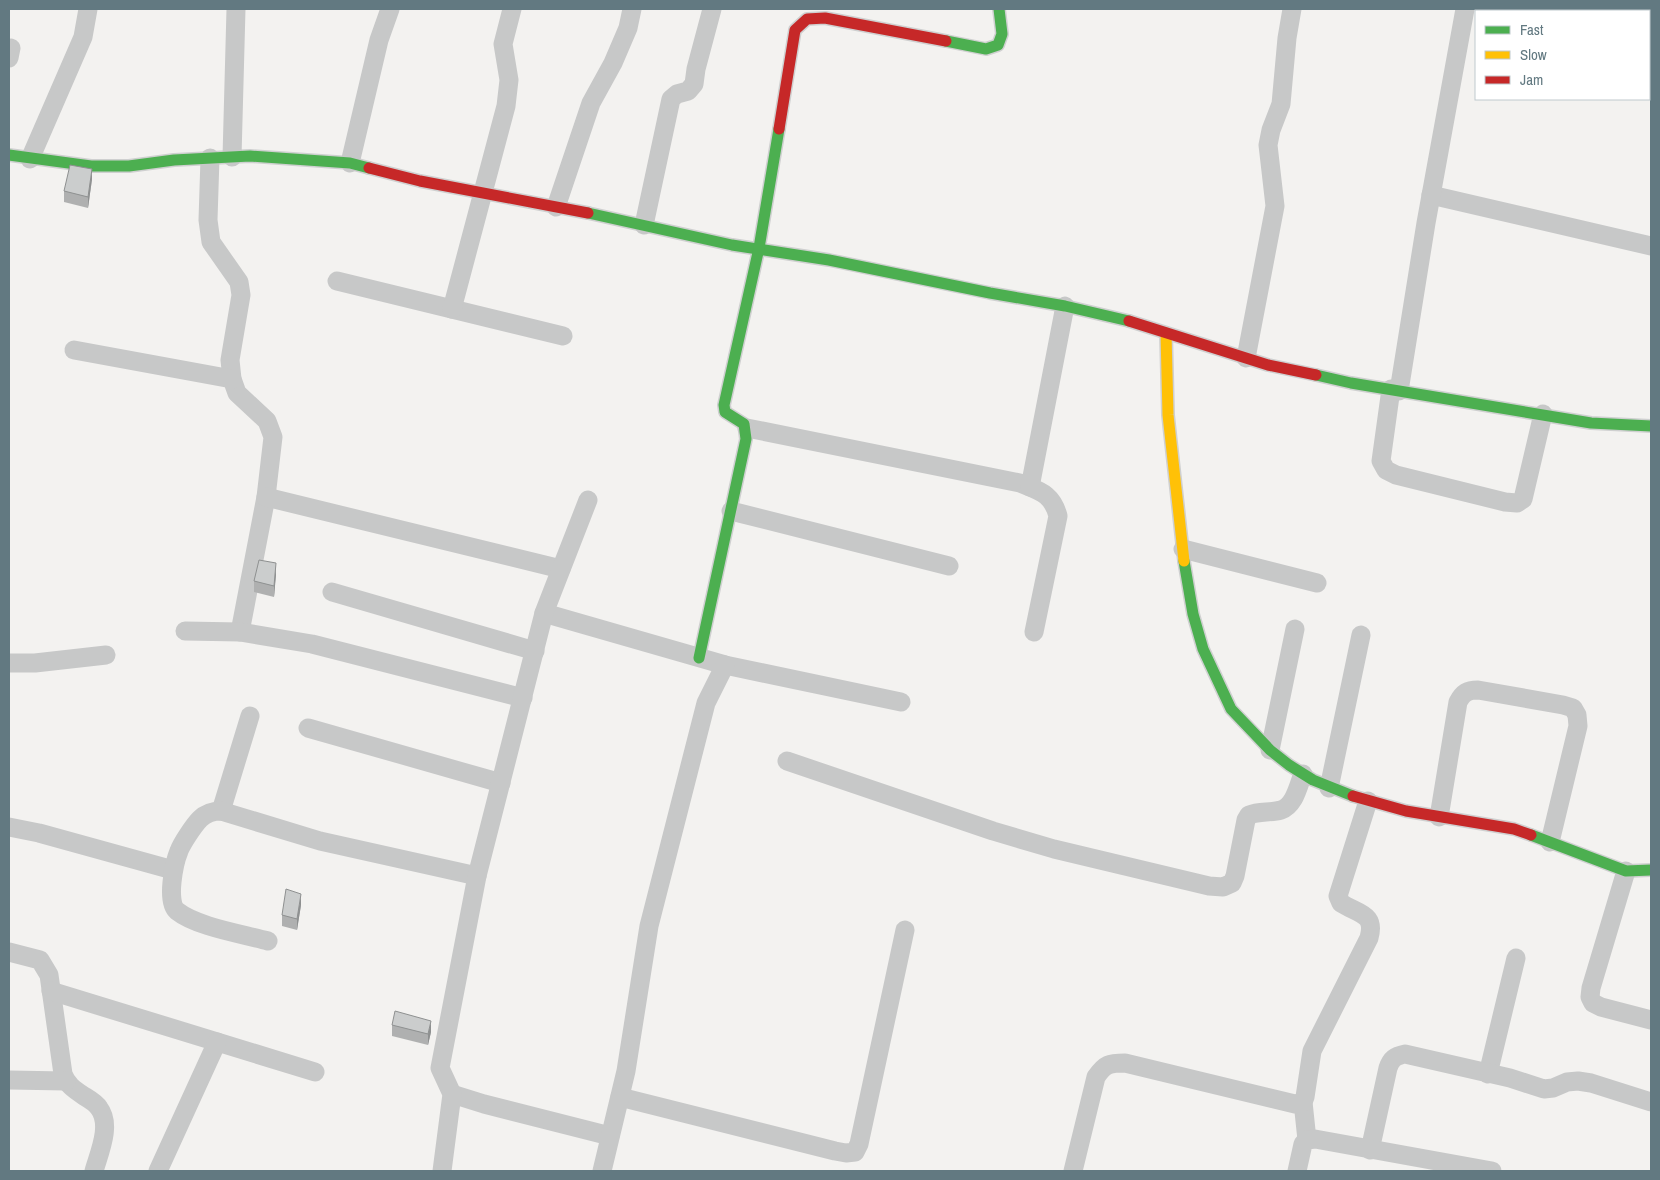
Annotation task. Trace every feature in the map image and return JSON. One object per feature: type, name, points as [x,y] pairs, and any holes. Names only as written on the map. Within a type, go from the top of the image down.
[{"type":"street","points":[[30,159],[83,37],[88,9]]},
{"type":"street","points":[[232,157],[236,9]]},
{"type":"street","points":[[350,163],[379,40],[390,9]]},
{"type":"street","points":[[452,309],[506,106],[509,80],[503,44],[512,9]]},
{"type":"street","points":[[556,207],[591,103],[613,64],[628,28],[632,9]]},
{"type":"street","points":[[644,225],[671,99],[677,94],[688,91],[694,84],[696,69],[712,9]]},
{"type":"street","points":[[699,658],[746,439],[747,428],[743,421],[725,412],[724,405],[759,248],[795,30],[807,19],[825,18],[986,49],[998,45],[1002,34],[999,9]]},
{"type":"street","points":[[1246,358],[1275,206],[1268,145],[1271,130],[1281,104],[1287,38],[1292,9]]},
{"type":"street","points":[[1465,9],[1382,461],[1386,470],[1396,475],[1505,502],[1517,503],[1523,499],[1543,414]]},
{"type":"street","points":[[9,155],[91,166],[129,166],[174,160],[250,156],[350,163],[420,181],[644,225],[732,245],[829,260],[1102,314],[1297,372],[1591,423],[1651,426]]},
{"type":"street","points":[[210,158],[208,220],[211,242],[239,282],[241,295],[230,360],[232,379],[237,393],[267,421],[273,437],[266,496],[240,632]]},
{"type":"street","points":[[1431,195],[1651,246]]},
{"type":"street","points":[[337,280],[563,336]]},
{"type":"street","points":[[1030,487],[1065,306]]},
{"type":"street","points":[[1166,333],[1168,415],[1193,614],[1203,649],[1216,679],[1231,709],[1245,726],[1270,750],[1303,774],[1342,793],[1406,811],[1514,829],[1626,871],[1651,870]]},
{"type":"street","points":[[74,350],[232,379]]},
{"type":"street","points":[[747,428],[1020,483],[1044,493],[1055,505],[1058,516],[1034,632]]},
{"type":"street","points":[[266,496],[561,568]]},
{"type":"street","points":[[442,1171],[452,1094],[440,1068],[477,876],[544,613],[588,500]]},
{"type":"street","points":[[731,511],[948,566]]},
{"type":"street","points":[[1184,549],[1317,583]]},
{"type":"street","points":[[332,592],[535,650]]},
{"type":"street","points":[[544,613],[699,658],[901,702]]},
{"type":"street","points":[[1270,750],[1295,629]]},
{"type":"street","points":[[185,631],[240,632],[312,644],[523,698]]},
{"type":"street","points":[[1329,788],[1362,635]]},
{"type":"street","points":[[9,664],[34,663],[106,654]]},
{"type":"street","points":[[602,1171],[626,1071],[649,926],[706,703],[725,664]]},
{"type":"street","points":[[1439,817],[1458,702],[1463,694],[1469,690],[1478,690],[1563,705],[1573,708],[1577,715],[1578,726],[1550,842]]},
{"type":"street","points":[[221,811],[250,716]]},
{"type":"street","points":[[308,728],[501,783]]},
{"type":"street","points":[[787,761],[993,831],[1054,849],[1208,886],[1222,887],[1232,883],[1235,876],[1246,820],[1249,815],[1257,812],[1281,810],[1289,805],[1295,796],[1303,774]]},
{"type":"street","points":[[1307,1140],[1302,1102],[1305,1097],[1312,1051],[1369,938],[1372,928],[1370,920],[1363,914],[1341,903],[1338,896],[1368,801]]},
{"type":"street","points":[[268,942],[198,922],[175,910],[171,901],[173,870],[179,851],[200,819],[212,811],[221,811],[320,841],[477,876]]},
{"type":"street","points":[[9,827],[57,838],[173,870]]},
{"type":"street","points":[[1626,871],[1591,988],[1590,997],[1593,1003],[1601,1007],[1651,1020]]},
{"type":"street","points":[[620,1097],[840,1152],[854,1152],[859,1144],[905,930]]},
{"type":"street","points":[[9,952],[40,960],[49,975],[63,1074],[66,1081],[73,1088],[99,1106],[104,1116],[105,1128],[94,1171]]},
{"type":"street","points":[[1488,1074],[1516,958]]},
{"type":"street","points":[[51,991],[314,1072]]},
{"type":"street","points":[[158,1171],[216,1042]]},
{"type":"street","points":[[1370,1150],[1388,1068],[1391,1060],[1405,1054],[1544,1089],[1553,1088],[1566,1082],[1578,1081],[1591,1083],[1651,1102]]},
{"type":"street","points":[[1074,1171],[1096,1077],[1102,1068],[1112,1063],[1125,1063],[1294,1104],[1302,1102]]},
{"type":"street","points":[[9,1080],[66,1081]]},
{"type":"street","points":[[452,1094],[610,1136]]},
{"type":"street","points":[[1296,1171],[1302,1144],[1307,1140],[1315,1139],[1492,1171]]},
{"type":"building","points":[[70,165],[92,169],[88,197],[64,191]]},
{"type":"building","points":[[259,560],[276,563],[274,586],[254,581]]},
{"type":"building","points":[[286,889],[301,894],[297,919],[282,915]]},
{"type":"building","points":[[395,1011],[431,1021],[428,1034],[392,1025]]},
{"type":"traffic: fast","points":[[946,41],[986,49],[998,45],[1002,34],[999,9]]},
{"type":"traffic: fast","points":[[699,658],[746,439],[744,424],[725,412],[724,405],[759,248],[779,129]]},
{"type":"traffic: fast","points":[[9,155],[91,166],[129,166],[174,160],[250,156],[350,163],[369,168]]},
{"type":"traffic: fast","points":[[588,213],[732,245],[829,260],[990,293],[1065,306],[1129,321]]},
{"type":"traffic: fast","points":[[1316,375],[1351,383],[1591,423],[1651,426]]},
{"type":"traffic: fast","points":[[1184,561],[1193,614],[1203,649],[1231,709],[1270,750],[1289,765],[1313,780],[1353,796]]},
{"type":"traffic: fast","points":[[1531,835],[1626,871],[1651,870]]},
{"type":"traffic: slow","points":[[1166,333],[1168,415],[1184,561]]},
{"type":"traffic: jam","points":[[779,129],[795,30],[807,19],[825,18],[946,41]]},
{"type":"traffic: jam","points":[[369,168],[420,181],[588,213]]},
{"type":"traffic: jam","points":[[1129,321],[1268,365],[1316,375]]},
{"type":"traffic: jam","points":[[1353,796],[1406,811],[1514,829],[1531,835]]}]
